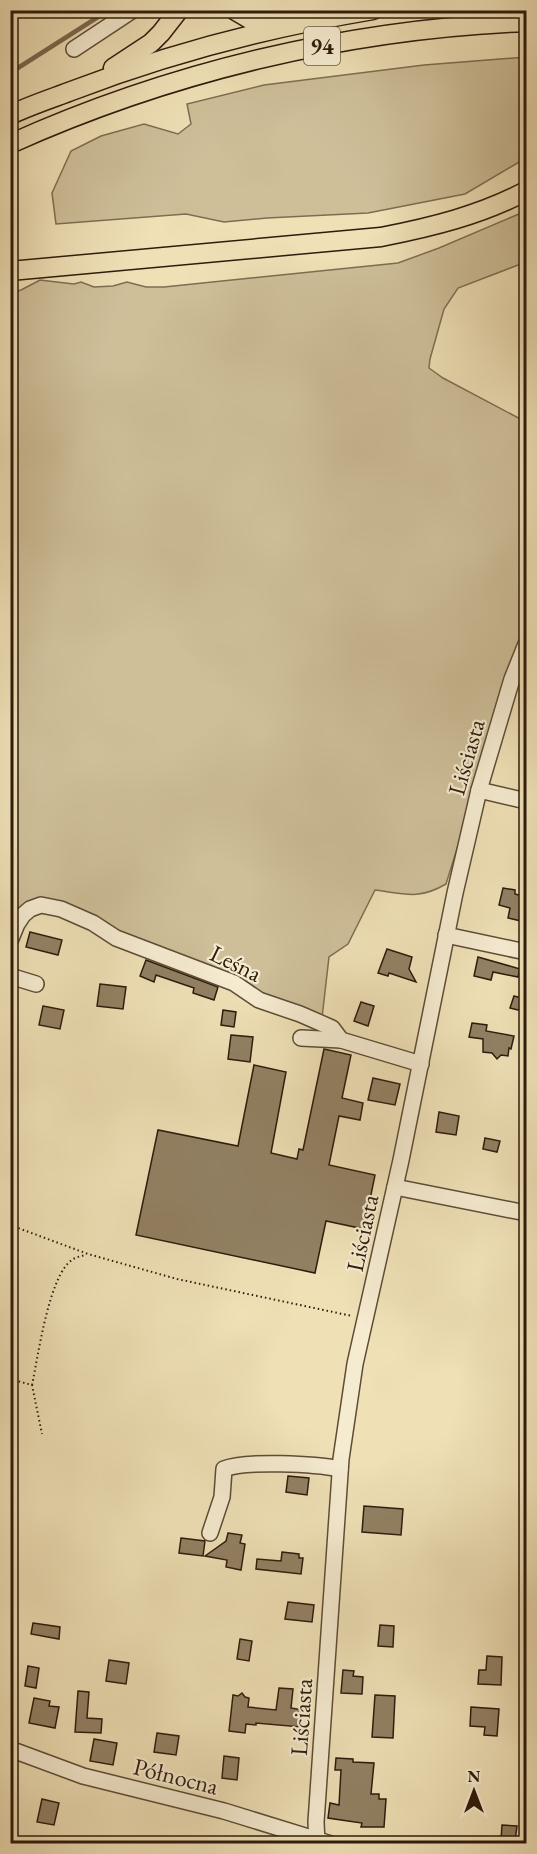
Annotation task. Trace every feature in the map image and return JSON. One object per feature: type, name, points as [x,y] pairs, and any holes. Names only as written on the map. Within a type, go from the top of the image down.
[{"type":"main road","points":[[83,86],[151,43],[178,10]]},
{"type":"main road","points":[[234,10],[250,20],[282,23],[318,20]]},
{"type":"main road","name":"94","points":[[10,115],[128,70],[202,48],[248,35],[373,10]]},
{"type":"main road","name":"94","points":[[10,144],[122,99],[270,57],[336,43],[406,32],[480,24],[526,22]]},
{"type":"main road","points":[[10,156],[122,99]]},
{"type":"main road","points":[[13,270],[381,237],[419,230],[487,209],[526,190]]},
{"type":"street","points":[[74,49],[133,10]]},
{"type":"street","name":"Liściasta","points":[[322,1842],[316,1822],[340,1469],[355,1364],[479,790],[512,679],[526,644]]},
{"type":"street","points":[[479,790],[526,801]]},
{"type":"street","name":"Leśna","points":[[10,941],[23,915],[30,909],[41,905],[61,909],[93,923],[116,938],[234,983],[259,1000],[332,1028],[341,1040],[421,1065]]},
{"type":"street","points":[[447,935],[526,952]]},
{"type":"street","points":[[10,976],[36,984]]},
{"type":"street","points":[[301,1038],[341,1040]]},
{"type":"street","points":[[395,1187],[526,1213]]},
{"type":"street","points":[[210,1533],[222,1497],[224,1469],[233,1465],[269,1464],[340,1469]]},
{"type":"street","name":"Północna","points":[[10,1749],[83,1776],[224,1811],[322,1842]]},
{"type":"path","points":[[10,1225],[88,1254],[177,1279],[366,1319]]},
{"type":"path","points":[[42,1434],[32,1384],[50,1302],[61,1274],[71,1261],[88,1254]]},
{"type":"path","points":[[10,1379],[32,1384]]},
{"type":"shaded area","points":[[526,57],[526,158],[465,194],[368,213],[224,222],[186,214],[56,224],[52,193],[71,151],[101,136],[144,124],[178,134],[191,124],[187,104],[264,85],[424,65]]},
{"type":"shaded area","points":[[526,211],[526,262],[458,288],[444,309],[430,359],[429,368],[443,378],[526,422],[526,682],[509,683],[446,884],[420,894],[375,890],[348,944],[329,957],[322,1018],[279,1004],[229,976],[170,951],[117,933],[81,909],[52,904],[11,926],[11,293],[40,280],[74,284],[81,282],[94,287],[113,286],[127,282],[146,287],[164,287],[398,263]]},
{"type":"building","points":[[503,888],[515,890],[515,894],[526,897],[521,921],[508,918],[510,908],[499,905]]},
{"type":"building","points":[[30,932],[62,940],[58,955],[26,947]]},
{"type":"building","points":[[387,949],[412,957],[409,969],[416,982],[389,973],[388,976],[378,973]]},
{"type":"building","points":[[478,957],[520,969],[518,977],[493,972],[491,980],[474,976]]},
{"type":"building","points":[[146,960],[218,987],[214,1000],[193,993],[194,988],[156,975],[154,982],[140,976]]},
{"type":"building","points":[[100,984],[126,987],[123,1009],[97,1006]]},
{"type":"building","points":[[514,996],[526,999],[526,1012],[510,1008]]},
{"type":"building","points":[[361,1002],[374,1006],[368,1026],[354,1021]]},
{"type":"building","points":[[43,1006],[64,1010],[60,1029],[39,1025]]},
{"type":"building","points":[[223,1010],[236,1012],[234,1027],[221,1025]]},
{"type":"building","points":[[472,1023],[487,1025],[486,1031],[514,1036],[508,1056],[501,1055],[497,1059],[492,1053],[483,1052],[483,1039],[469,1037]]},
{"type":"building","points":[[231,1035],[253,1037],[250,1062],[228,1059]]},
{"type":"building","points":[[324,1049],[351,1055],[342,1098],[363,1103],[360,1120],[339,1116],[329,1165],[375,1175],[364,1229],[326,1221],[315,1273],[136,1235],[158,1130],[238,1146],[254,1065],[286,1072],[271,1153],[297,1159],[299,1149],[303,1150]]},
{"type":"building","points":[[373,1078],[400,1084],[395,1105],[368,1100]]},
{"type":"building","points":[[439,1112],[459,1116],[456,1135],[436,1132]]},
{"type":"building","points":[[485,1138],[500,1141],[497,1152],[483,1149]]},
{"type":"building","points":[[288,1476],[309,1478],[307,1495],[286,1492]]},
{"type":"building","points":[[364,1506],[403,1509],[401,1535],[362,1532]]},
{"type":"building","points":[[228,1533],[242,1535],[240,1543],[245,1544],[241,1570],[226,1567],[227,1560],[205,1556],[226,1541]]},
{"type":"building","points":[[181,1538],[205,1541],[203,1556],[179,1553]]},
{"type":"building","points":[[282,1552],[299,1554],[299,1558],[303,1558],[301,1574],[256,1569],[257,1559],[281,1561]]},
{"type":"building","points":[[288,1602],[314,1605],[312,1622],[285,1619]]},
{"type":"building","points":[[33,1623],[60,1627],[59,1639],[31,1634]]},
{"type":"building","points":[[380,1625],[394,1626],[393,1647],[378,1646]]},
{"type":"building","points":[[240,1639],[252,1641],[249,1661],[237,1659]]},
{"type":"building","points":[[487,1656],[502,1657],[501,1685],[478,1684],[479,1670],[486,1670]]},
{"type":"building","points":[[109,1660],[129,1663],[126,1684],[106,1681]]},
{"type":"building","points":[[28,1666],[39,1668],[36,1688],[25,1686]]},
{"type":"building","points":[[343,1670],[354,1671],[353,1676],[363,1677],[362,1694],[341,1693]]},
{"type":"building","points":[[279,1688],[293,1689],[291,1708],[303,1710],[301,1727],[256,1723],[256,1725],[246,1724],[245,1733],[229,1731],[233,1695],[238,1696],[242,1693],[249,1698],[248,1707],[276,1710]]},
{"type":"building","points":[[78,1691],[89,1692],[87,1718],[102,1719],[101,1733],[75,1732]]},
{"type":"building","points":[[375,1695],[395,1696],[393,1738],[372,1737]]},
{"type":"building","points":[[34,1698],[50,1701],[49,1706],[59,1707],[55,1728],[29,1723]]},
{"type":"building","points":[[471,1707],[499,1709],[497,1736],[484,1735],[485,1727],[470,1726]]},
{"type":"building","points":[[157,1733],[179,1736],[176,1755],[154,1752]]},
{"type":"building","points":[[94,1739],[117,1743],[113,1765],[90,1761]]},
{"type":"building","points":[[224,1756],[239,1758],[237,1780],[222,1778]]},
{"type":"building","points":[[336,1758],[374,1763],[371,1794],[379,1794],[379,1799],[386,1799],[384,1827],[361,1827],[362,1823],[328,1818],[330,1803],[339,1805],[341,1770],[335,1770]]},
{"type":"building","points":[[42,1799],[59,1803],[54,1825],[37,1822]]},
{"type":"building","points":[[502,1825],[517,1826],[515,1841],[501,1840]]},
{"type":"waterway","points":[[10,73],[109,10]]}]
